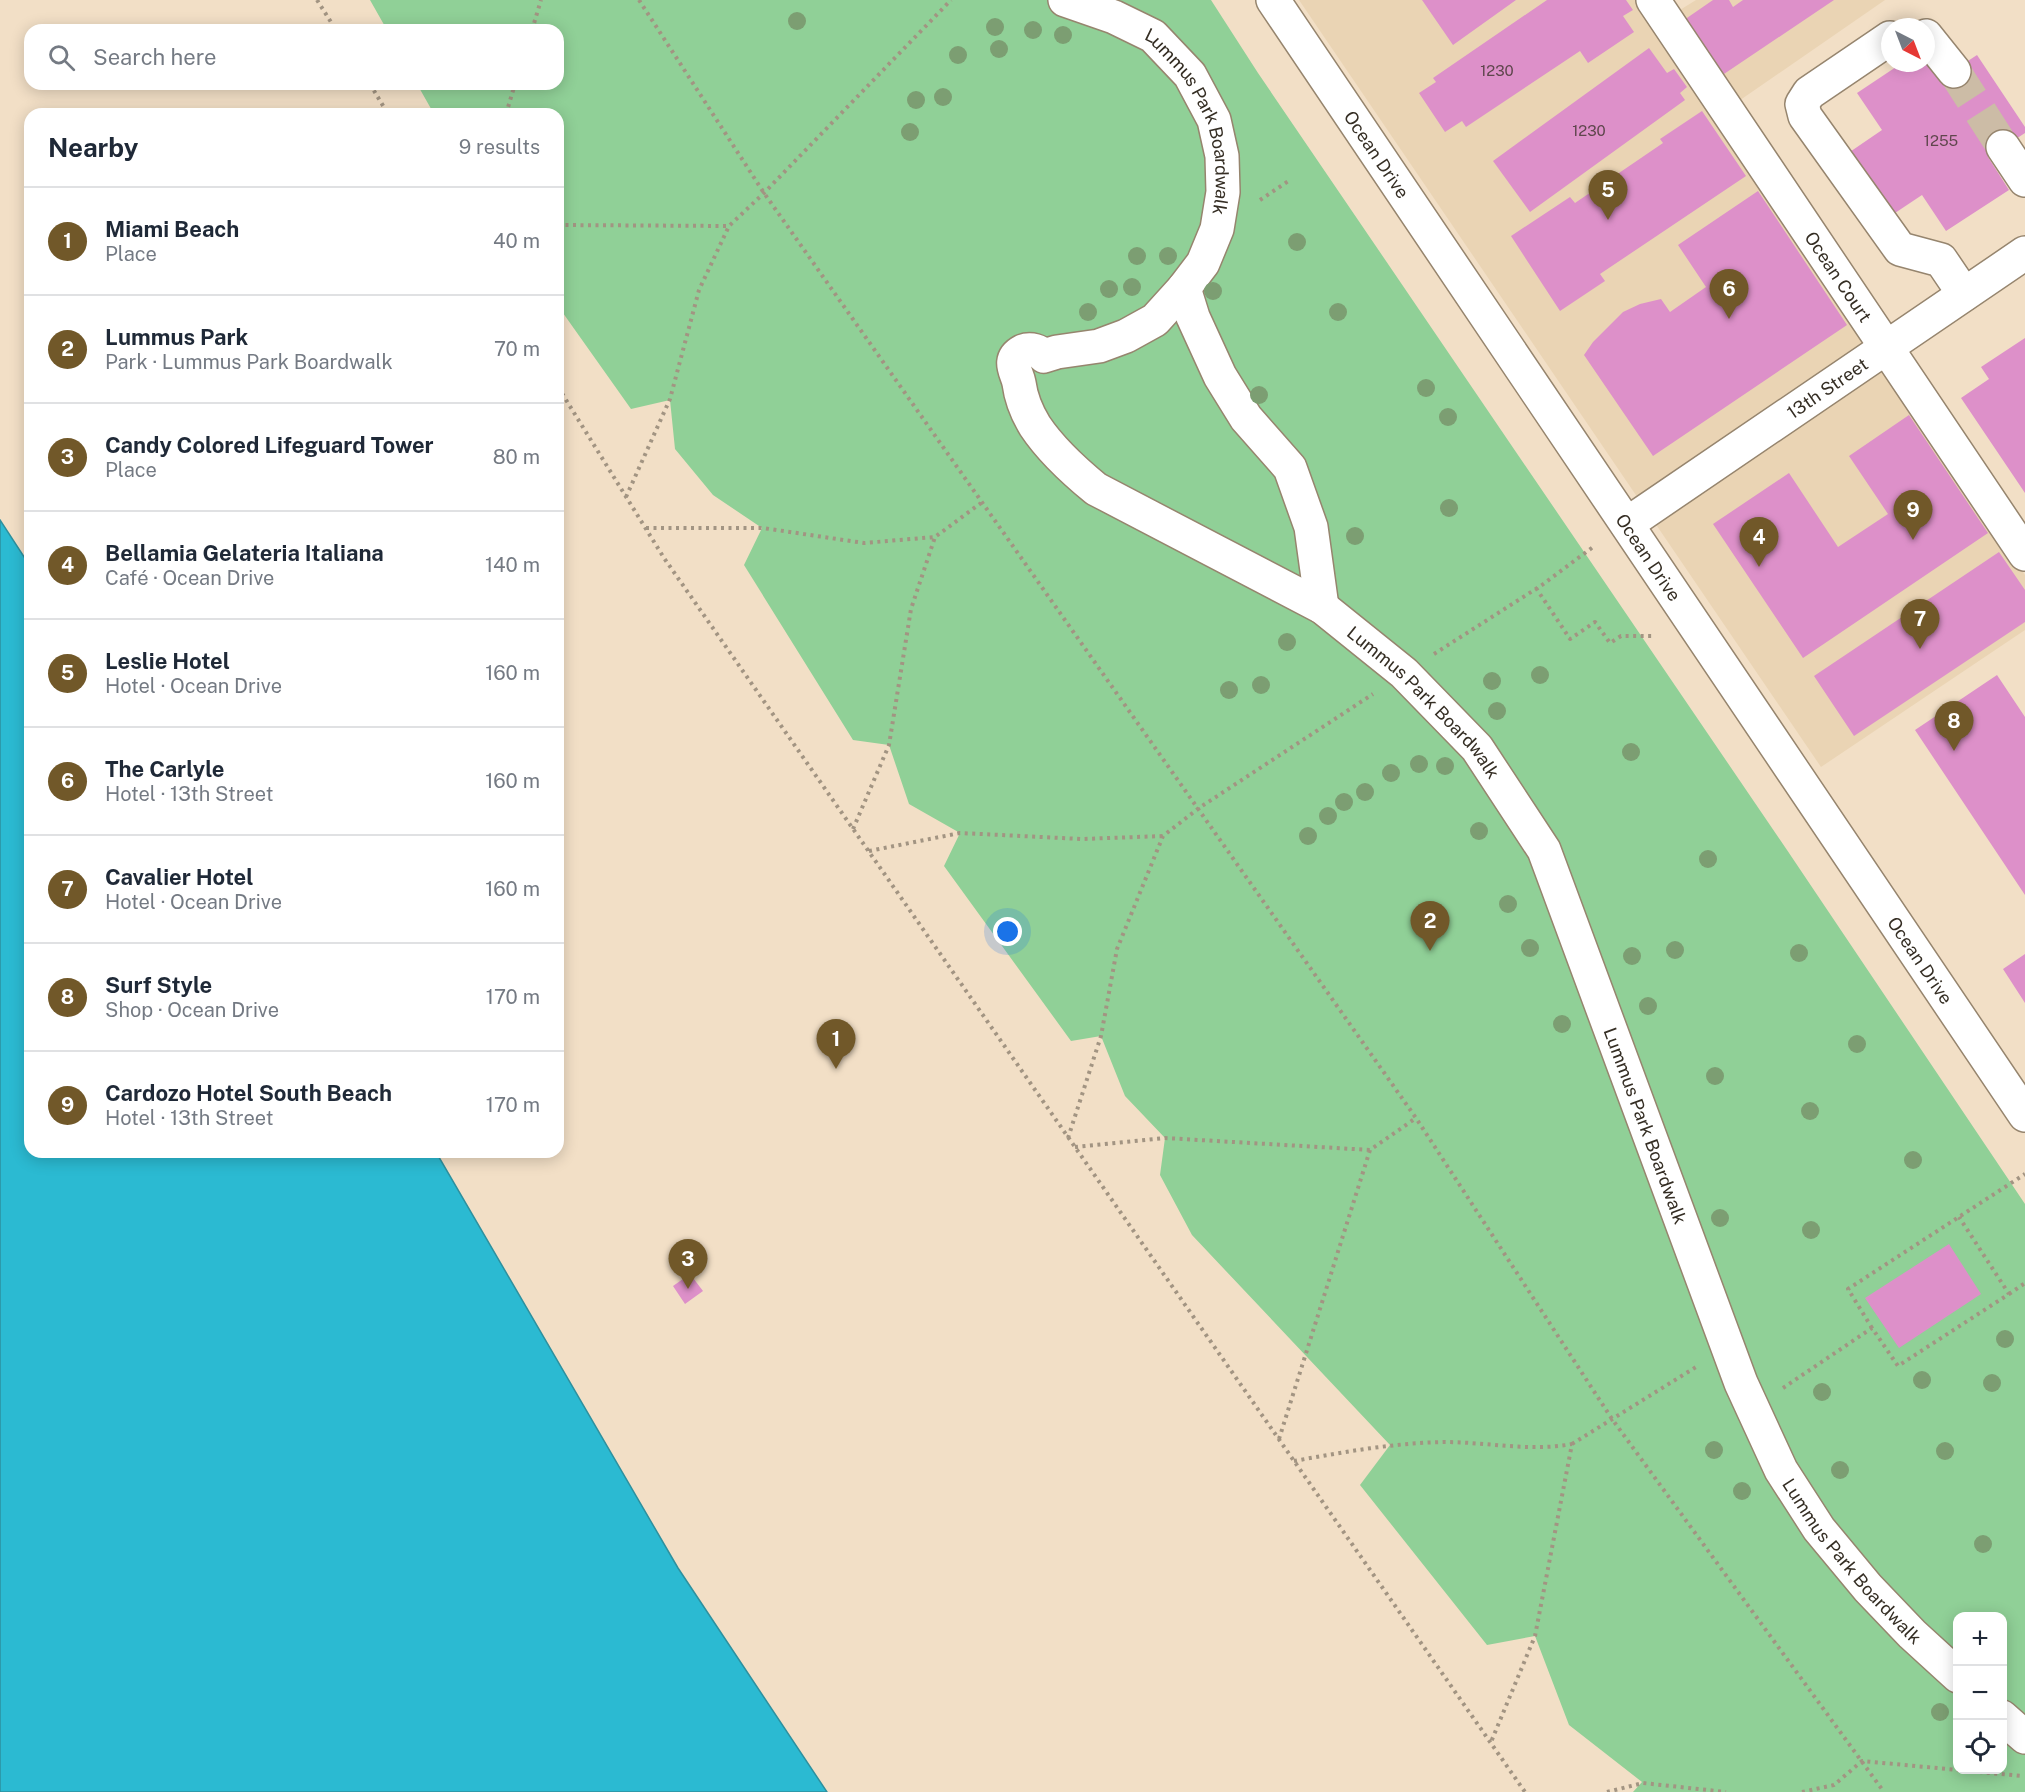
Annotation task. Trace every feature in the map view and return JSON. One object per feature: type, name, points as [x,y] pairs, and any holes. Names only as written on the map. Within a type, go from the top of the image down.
[{"type":"street","name":"Lummus Park Boardwalk","points":[[1065,0],[1114,17],[1153,36],[1190,75],[1214,120],[1222,156],[1223,192],[1217,229],[1203,262],[1184,288],[1155,320],[1126,336],[1099,346],[1057,351],[1044,356],[1035,350],[1022,352],[1013,365],[1019,393],[1036,426],[1071,468],[1096,489],[1322,607],[1404,673],[1477,748],[1544,850],[1736,1372],[1780,1470],[1819,1529],[1868,1588],[1912,1634],[1953,1671]]},
{"type":"street","name":"Ocean Drive","points":[[1273,0],[2025,1115]]},
{"type":"street","name":"Ocean Court","points":[[1653,0],[2025,554]]},
{"type":"street","points":[[1881,44],[1809,93],[1802,104],[1805,116],[1900,249],[1941,260],[1964,294]]},
{"type":"street","points":[[1935,47],[1954,70]]},
{"type":"street","points":[[2003,147],[2025,180]]},
{"type":"street","name":"13th Street","points":[[1627,524],[2025,253]]},
{"type":"street","points":[[1184,288],[1193,317],[1220,376],[1246,418],[1290,468],[1311,527],[1322,607]]},
{"type":"street","points":[[2005,1720],[2025,1737]]},
{"type":"path","points":[[317,0],[332,24]]},
{"type":"path","points":[[534,24],[541,0]]},
{"type":"path","points":[[639,0],[764,193],[1416,1118],[1612,1419],[1884,1792]]},
{"type":"path","points":[[626,497],[670,399],[699,290],[729,226],[764,193],[951,0]]},
{"type":"path","points":[[374,90],[384,108]]},
{"type":"path","points":[[508,108],[513,90]]},
{"type":"path","points":[[564,225],[729,226]]},
{"type":"path","points":[[564,397],[664,558],[1525,1792]]},
{"type":"path","points":[[646,528],[763,528],[864,543],[935,537],[981,503]]},
{"type":"path","points":[[853,829],[889,745],[911,609],[935,537]]},
{"type":"path","points":[[1068,1138],[1101,1036],[1117,949],[1162,836],[1199,808],[1536,588],[1593,547]]},
{"type":"path","points":[[1536,588],[1570,639],[1596,622],[1610,644],[1621,636],[1652,636]]},
{"type":"path","points":[[869,851],[960,833],[1083,839],[1162,836]]},
{"type":"path","points":[[1279,1440],[1370,1150],[1416,1118]]},
{"type":"path","points":[[1075,1147],[1165,1138],[1370,1150]]},
{"type":"path","points":[[2025,1174],[1848,1290],[1898,1366],[2025,1283]]},
{"type":"path","points":[[1959,1217],[2009,1294]]},
{"type":"path","points":[[1752,1408],[1872,1328]]},
{"type":"path","points":[[1294,1461],[1390,1445],[1446,1442],[1553,1448],[1572,1444],[1702,1363]]},
{"type":"path","points":[[1490,1743],[1535,1636],[1572,1444]]},
{"type":"path","points":[[1831,1792],[1834,1785],[1862,1761],[2025,1776]]},
{"type":"path","points":[[1606,1792],[1642,1783],[1726,1792]]},
{"type":"path","points":[[1802,1792],[1834,1785]]},
{"type":"shaded area","points":[[1299,0],[1643,0],[1659,23],[1696,0],[1885,0],[1720,114],[2025,575],[2025,630],[1821,767]]},
{"type":"green space","points":[[370,0],[1211,0],[1258,73],[2025,1204],[2025,1792],[1633,1792],[1642,1782],[1569,1725],[1535,1636],[1487,1645],[1360,1485],[1390,1445],[1192,1235],[1160,1175],[1165,1138],[1125,1096],[1101,1036],[1071,1041],[944,866],[960,833],[909,804],[889,745],[853,740],[744,565],[762,528],[713,495],[675,449],[670,400],[631,409],[564,314],[564,108],[431,108],[420,90],[564,90],[564,24],[384,24]]},
{"type":"water","points":[[0,520],[24,557],[24,1158],[439,1158],[678,1568],[827,1792],[0,1792]]},
{"type":"building","points":[[1422,0],[1516,0],[1453,45]]},
{"type":"building","points":[[1547,0],[1626,0],[1633,10],[1623,16],[1634,32],[1588,63],[1580,51],[1466,127],[1462,121],[1445,132],[1419,93],[1436,82],[1433,78]]},
{"type":"building","points":[[1713,0],[1729,0],[1733,7],[1743,0],[1834,0],[1721,76],[1684,20]]},
{"type":"building","points":[[1649,48],[1667,73],[1674,69],[1687,87],[1680,93],[1685,100],[1530,212],[1493,161]]},
{"type":"building","points":[[1977,55],[2025,127],[2025,133],[1988,157],[2009,190],[1946,231],[1922,195],[1883,221],[1841,158],[1882,130],[1857,93],[1888,72],[1933,72],[1939,80]]},
{"type":"building","points":[[1702,111],[1746,176],[1600,274],[1605,281],[1560,311],[1511,236],[1570,197],[1575,203],[1663,143],[1660,139]]},
{"type":"building","points":[[1758,191],[1847,325],[1653,456],[1584,355],[1593,342],[1623,312],[1640,304],[1661,299],[1670,312],[1706,287],[1678,245]]},
{"type":"building","points":[[2025,338],[2025,493],[1961,398],[1989,379],[1981,367]]},
{"type":"building","points":[[1909,415],[1988,533],[1803,658],[1713,524],[1789,473],[1838,547],[1888,514],[1849,456]]},
{"type":"building","points":[[1999,552],[2025,590],[2025,622],[1854,736],[1814,676]]},
{"type":"building","points":[[1997,675],[2025,717],[2025,895],[1915,730]]},
{"type":"building","points":[[2025,954],[2025,1003],[2003,969]]},
{"type":"building","points":[[1949,1244],[1981,1294],[1899,1348],[1865,1298]]},
{"type":"building","points":[[690,1274],[703,1291],[685,1304],[673,1286]]},
{"type":"tunnel","points":[[1954,71],[2003,147]]},
{"type":"place","name":"Leslie Hotel","points":[[1608,220]]},
{"type":"place","name":"The Carlyle","points":[[1729,319]]},
{"type":"place","name":"Cardozo Hotel South Beach","points":[[1913,540]]},
{"type":"place","name":"Bellamia Gelateria Italiana","points":[[1759,567]]},
{"type":"place","name":"Cavalier Hotel","points":[[1920,649]]},
{"type":"place","name":"Surf Style","points":[[1954,751]]},
{"type":"place","name":"Lummus Park","points":[[1430,951]]},
{"type":"place","name":"Miami Beach","points":[[836,1069]]},
{"type":"place","name":"Candy Colored Lifeguard Tower","points":[[688,1289]]}]
